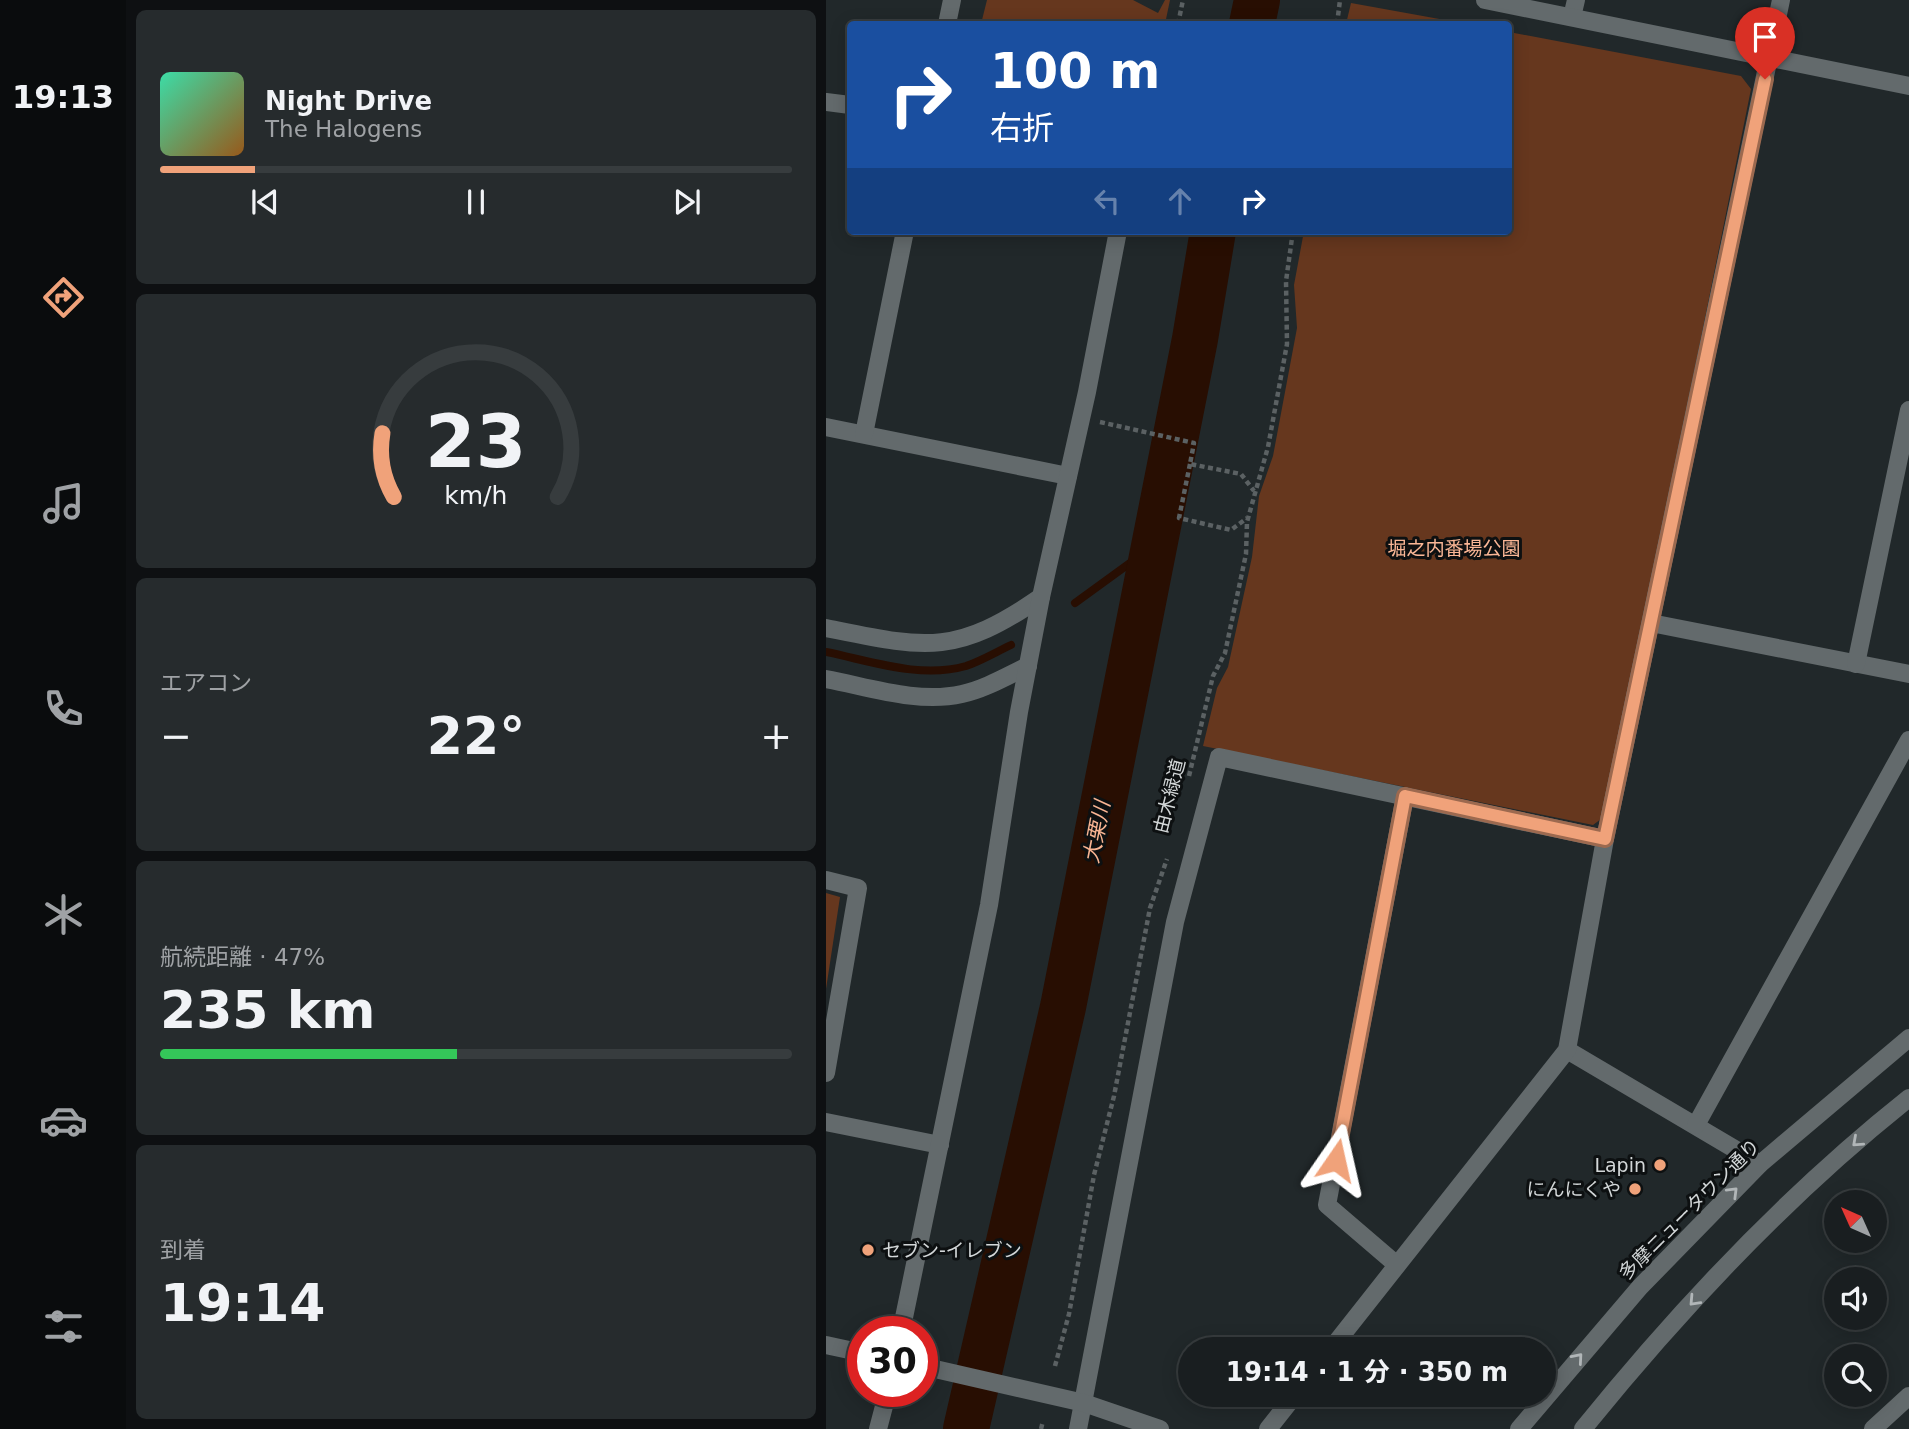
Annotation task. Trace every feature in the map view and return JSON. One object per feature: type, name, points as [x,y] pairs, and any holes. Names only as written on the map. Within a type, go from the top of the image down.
[{"type":"street","points":[[948,21],[952,0]]},
{"type":"street","points":[[1485,0],[1574,9],[1769,59],[1909,86]]},
{"type":"street","points":[[1340,1337],[1567,1050],[1605,839],[1781,0]]},
{"type":"street","points":[[826,102],[847,105]]},
{"type":"street","points":[[864,434],[904,235]]},
{"type":"street","points":[[904,1316],[989,905],[1041,597],[1117,235]]},
{"type":"street","points":[[1856,664],[1901,499],[1909,410]]},
{"type":"street","points":[[826,427],[1068,476]]},
{"type":"street","points":[[826,628],[904,644],[937,644],[982,632],[1006,621],[1041,597]]},
{"type":"street","points":[[1651,623],[1909,674]]},
{"type":"street","points":[[826,679],[910,695],[934,696],[961,694],[1028,666]]},
{"type":"street","points":[[1696,1125],[1909,740]]},
{"type":"street","points":[[1078,1429],[1175,922],[1219,757],[1605,839]]},
{"type":"street","points":[[1397,1265],[1327,1205],[1405,796]]},
{"type":"street","points":[[826,880],[858,888],[826,1073]]},
{"type":"street","name":"多摩ニュータウン通り","points":[[1518,1429],[1640,1287],[1760,1164],[1909,1038]]},
{"type":"street","points":[[1567,1050],[1760,1164]]},
{"type":"street","points":[[1583,1429],[1680,1316],[1797,1195],[1909,1098]]},
{"type":"street","points":[[826,1122],[940,1145]]},
{"type":"street","points":[[826,1345],[847,1350]]},
{"type":"street","points":[[938,1370],[1084,1403],[1160,1429]]},
{"type":"street","points":[[1873,1429],[1909,1396]]},
{"type":"street","points":[[878,1429],[884,1407]]},
{"type":"street","points":[[1268,1429],[1285,1407]]},
{"type":"path","points":[[1179,21],[1183,0]]},
{"type":"path","points":[[1337,21],[1340,0]]},
{"type":"path","name":"由木緑道","points":[[1188,782],[1213,676],[1225,653],[1246,554],[1254,492],[1268,447],[1287,344],[1286,281],[1292,235]]},
{"type":"path","points":[[1099,422],[1194,443],[1179,518],[1231,530],[1249,517]]},
{"type":"path","points":[[1189,464],[1241,474],[1254,492]]},
{"type":"path","name":"由木緑道","points":[[1055,1366],[1069,1314],[1094,1175],[1114,1096],[1150,908],[1171,846]]},
{"type":"path","points":[[1041,1429],[1043,1420]]},
{"type":"green space","points":[[987,0],[1133,0],[1158,13],[1165,0],[1170,0],[1166,21],[982,21]]},
{"type":"green space","points":[[1351,3],[1450,21],[1347,21]]},
{"type":"green space","name":"堀之内番場公園","points":[[1512,33],[1741,76],[1751,89],[1605,816],[1593,825],[1203,746],[1217,688],[1228,667],[1252,557],[1259,496],[1273,456],[1297,328],[1294,285],[1303,235],[1512,235]]},
{"type":"green space","points":[[826,893],[840,897],[826,989]]},
{"type":"waterway","name":"大栗川","points":[[1253,21],[1257,0]]},
{"type":"waterway","name":"大栗川","points":[[966,1429],[1063,1007],[1195,339],[1212,235]]},
{"type":"waterway","points":[[1075,603],[1152,547]]},
{"type":"waterway","points":[[826,652],[896,667],[931,671],[966,666],[1011,645]]},
{"type":"place","name":"Lapin","points":[[1660,1165]]},
{"type":"place","name":"にんにくや","points":[[1635,1189]]},
{"type":"place","name":"セブン-イレブン","points":[[868,1250]]},
{"type":"route","points":[[1336,1160],[1405,796],[1605,839],[1765,79]]}]
